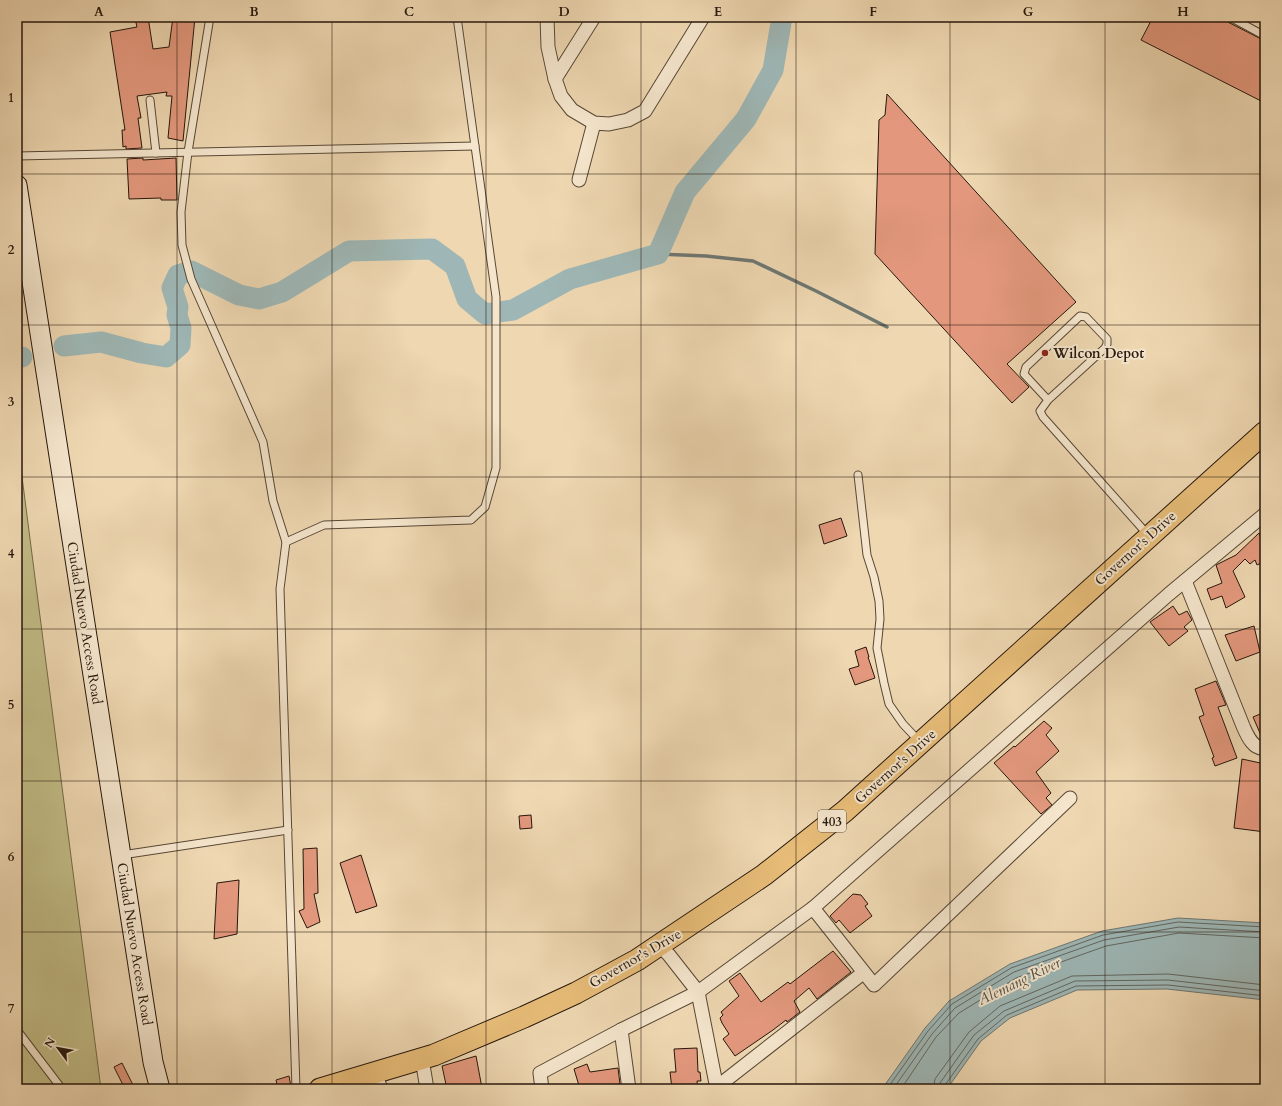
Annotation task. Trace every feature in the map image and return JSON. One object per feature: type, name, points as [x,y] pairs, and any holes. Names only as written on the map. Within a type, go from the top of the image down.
[{"type":"main road","name":"Governor's Drive","points":[[320,1089],[378,1081],[422,1059],[518,1020],[576,993],[638,960],[770,870],[845,811],[1265,432]]},
{"type":"street","points":[[547,17],[548,47],[555,79],[561,96],[572,110],[594,123],[609,124],[628,120],[645,111],[703,17]]},
{"type":"street","points":[[555,79],[594,17]]},
{"type":"street","points":[[579,180],[594,123]]},
{"type":"street","name":"Ciudad Nuevo Access Road","points":[[17,185],[153,1062]]},
{"type":"street","points":[[542,1089],[540,1073],[621,1030],[698,992],[813,908],[1185,581],[1265,515]]},
{"type":"street","points":[[1185,581],[1248,737],[1254,745],[1265,748]]},
{"type":"street","points":[[813,908],[874,984],[1070,798]]},
{"type":"street","points":[[660,946],[669,955],[698,992],[717,1088],[864,973]]},
{"type":"street","points":[[621,1030],[629,1089]]},
{"type":"street","points":[[422,1059],[427,1089]]},
{"type":"street","points":[[153,1062],[154,1089]]},
{"type":"street","points":[[153,1062],[160,1089]]},
{"type":"lane","points":[[210,17],[188,152],[181,212],[182,245],[191,279],[263,442],[273,501],[286,542],[280,590],[296,1089]]},
{"type":"lane","points":[[286,542],[324,525],[471,520],[485,508],[496,468],[496,297],[457,17]]},
{"type":"lane","points":[[1230,17],[1265,36]]},
{"type":"lane","points":[[150,100],[156,153]]},
{"type":"lane","points":[[17,156],[475,146]]},
{"type":"lane","points":[[1048,400],[1024,374],[1024,371],[1026,367],[1080,316],[1086,317],[1107,339],[1107,344],[1105,348],[1048,400],[1040,411],[1043,417],[1149,536]]},
{"type":"lane","points":[[858,475],[867,556],[874,577],[879,601],[880,619],[877,648],[884,683],[889,704],[903,724],[920,743]]},
{"type":"lane","points":[[121,856],[288,830]]},
{"type":"lane","points":[[17,1030],[62,1089]]},
{"type":"shaded area","points":[[17,438],[101,1089],[17,1089]]},
{"type":"water","name":"Alemang River","points":[[1178,918],[1265,923],[1265,1000],[1167,989],[1077,990],[1010,1018],[981,1041],[947,1089],[882,1089],[925,1028],[949,1001],[1010,964],[1102,931]]},
{"type":"building","points":[[148,17],[153,49],[169,47],[173,17],[195,17],[183,141],[168,138],[172,96],[166,96],[167,92],[137,96],[141,118],[138,118],[142,148],[126,149],[126,146],[123,147],[122,130],[125,130],[110,32],[137,27],[135,18]]},
{"type":"building","points":[[1153,17],[1218,17],[1265,41],[1265,103],[1141,40]]},
{"type":"building","points":[[887,94],[1076,302],[1007,364],[1029,387],[1012,403],[875,254],[879,120],[885,115]]},
{"type":"building","points":[[143,158],[143,160],[176,158],[177,200],[161,200],[161,198],[129,199],[127,159]]},
{"type":"building","points":[[841,518],[847,536],[824,544],[819,525]]},
{"type":"building","points":[[1259,533],[1265,549],[1265,561],[1257,565],[1255,560],[1250,564],[1245,559],[1233,571],[1245,597],[1226,608],[1222,596],[1211,600],[1207,589],[1222,583],[1216,565],[1236,555]]},
{"type":"building","points":[[1173,606],[1179,615],[1187,611],[1192,620],[1184,627],[1188,631],[1169,646],[1150,622]]},
{"type":"building","points":[[1254,626],[1260,652],[1236,661],[1225,635]]},
{"type":"building","points":[[866,647],[875,678],[855,685],[849,669],[859,666],[855,651]]},
{"type":"building","points":[[1216,681],[1226,705],[1218,707],[1237,758],[1215,766],[1212,758],[1214,757],[1199,717],[1204,715],[1195,689]]},
{"type":"building","points":[[1265,712],[1265,740],[1263,740],[1253,717]]},
{"type":"building","points":[[1044,721],[1052,728],[1046,735],[1059,751],[1036,772],[1051,793],[1046,798],[1052,805],[1041,814],[994,763],[1014,746],[1015,747]]},
{"type":"building","points":[[1242,759],[1265,764],[1265,832],[1234,828]]},
{"type":"building","points":[[531,815],[532,828],[520,829],[519,816]]},
{"type":"building","points":[[317,848],[318,893],[314,894],[320,922],[307,928],[299,911],[304,909],[303,849]]},
{"type":"building","points":[[361,855],[377,906],[356,913],[340,863]]},
{"type":"building","points":[[239,880],[237,934],[214,939],[217,883]]},
{"type":"building","points":[[853,894],[861,895],[868,904],[865,906],[872,916],[850,933],[839,920],[836,923],[830,916]]},
{"type":"building","points":[[833,951],[851,972],[817,999],[809,988],[794,1001],[800,1012],[787,1022],[786,1020],[735,1056],[723,1039],[729,1034],[720,1018],[723,1015],[721,1012],[739,996],[729,981],[740,973],[761,1002],[788,982],[790,984]]},
{"type":"building","points":[[697,1048],[698,1072],[700,1072],[701,1081],[697,1081],[698,1089],[672,1089],[670,1072],[676,1072],[674,1049]]},
{"type":"building","points":[[476,1056],[482,1088],[447,1089],[442,1066]]},
{"type":"building","points":[[122,1063],[135,1089],[125,1089],[114,1067]]},
{"type":"building","points":[[587,1064],[590,1072],[618,1068],[620,1084],[580,1089],[574,1069]]},
{"type":"building","points":[[289,1076],[291,1087],[278,1089],[276,1080]]},
{"type":"waterway","points":[[64,346],[101,342],[142,353],[166,357],[180,345],[181,328],[177,315],[178,307],[172,288],[178,275],[191,271],[239,295],[259,299],[282,292],[349,251],[432,249],[455,266],[467,299],[485,314],[513,310],[570,279],[658,254],[685,192],[746,119],[773,70],[782,17]]},
{"type":"waterway","points":[[658,254],[706,256],[753,261],[887,327]]},
{"type":"waterway","points":[[17,358],[22,357]]},
{"type":"place","name":"Wilcon Depot","points":[[1045,353]]}]
